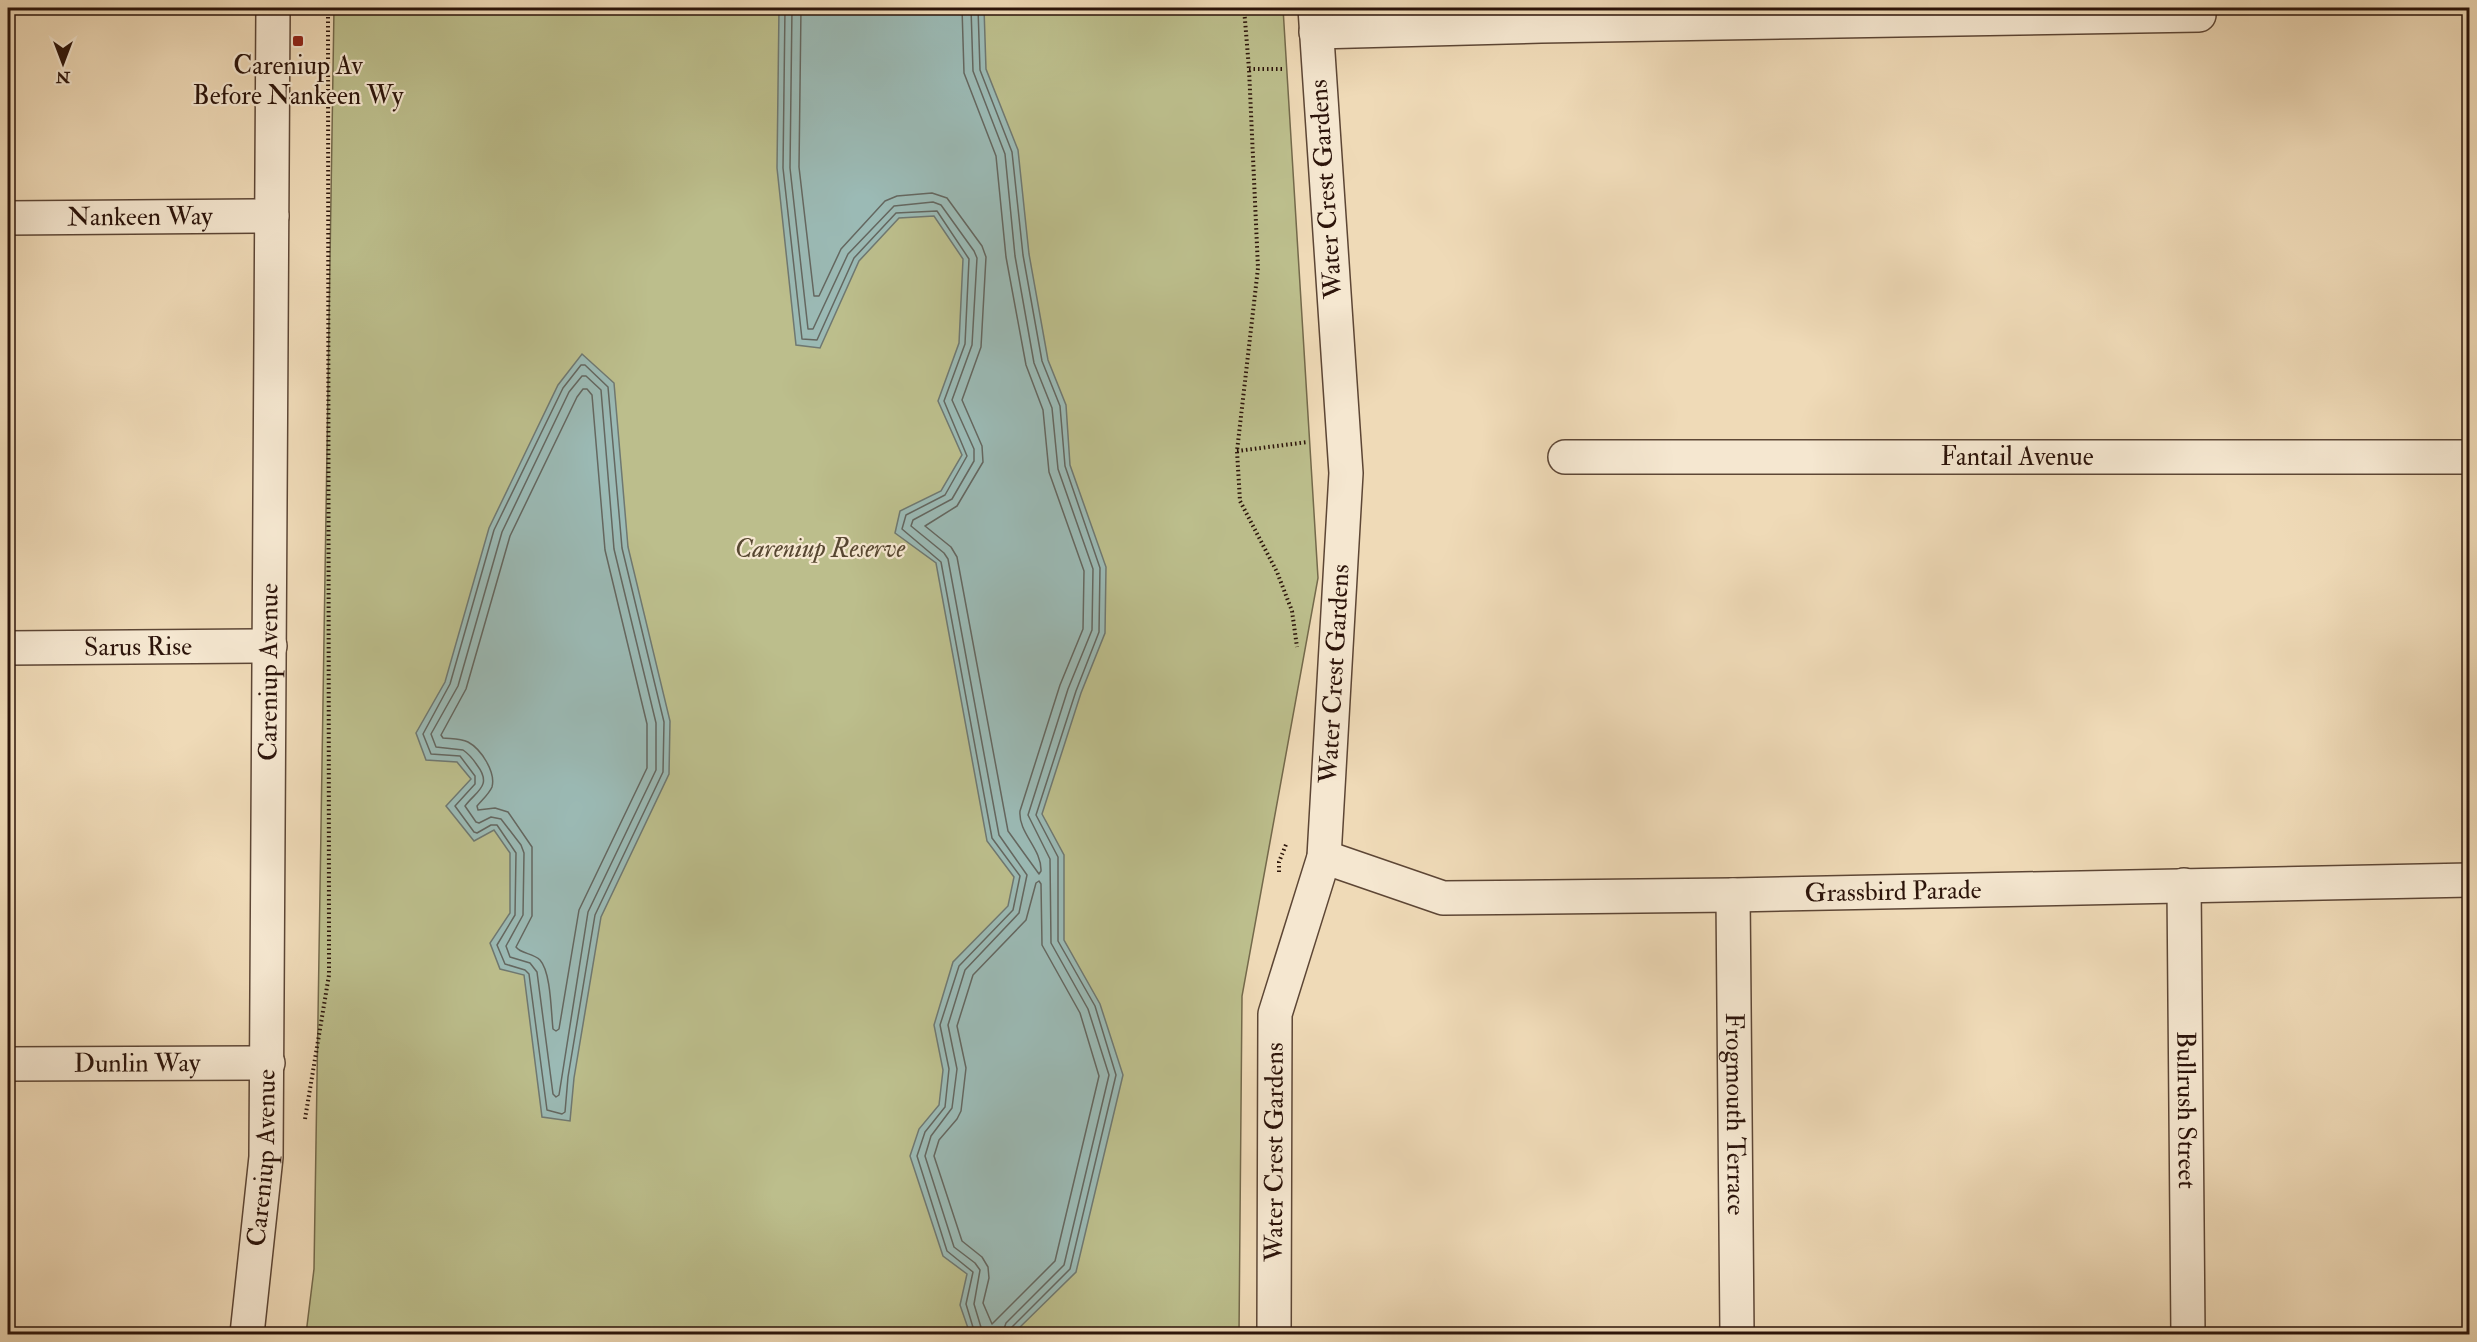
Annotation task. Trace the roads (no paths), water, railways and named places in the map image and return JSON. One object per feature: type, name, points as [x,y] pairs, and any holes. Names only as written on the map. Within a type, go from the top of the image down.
[{"type":"street","name":"Careniup Avenue","points":[[248,1335],[266,1157],[268,1063],[273,8]]},
{"type":"street","points":[[1315,20],[2199,15],[2199,8]]},
{"type":"street","name":"Water Crest Gardens","points":[[1274,1335],[1275,1014],[1324,857],[1346,473],[1315,20]]},
{"type":"street","name":"Nankeen Way","points":[[8,218],[272,216]]},
{"type":"street","name":"Fantail Avenue","points":[[1565,457],[2469,458]]},
{"type":"street","name":"Sarus Rise","points":[[8,648],[270,646]]},
{"type":"street","name":"Grassbird Parade","points":[[1324,857],[1443,898],[1732,895],[2469,880]]},
{"type":"street","name":"Bullrush Street","points":[[2184,885],[2188,1335]]},
{"type":"street","name":"Frogmouth Terrace","points":[[1732,895],[1737,1335]]},
{"type":"street","name":"Dunlin Way","points":[[8,1064],[268,1063]]},
{"type":"water","points":[[779,8],[984,8],[986,69],[1018,150],[1029,254],[1048,360],[1066,405],[1070,465],[1106,567],[1105,633],[1081,693],[1042,814],[1064,855],[1064,940],[1100,1004],[1123,1075],[1076,1272],[1013,1334],[970,1334],[960,1305],[967,1274],[943,1256],[910,1156],[919,1129],[939,1105],[943,1070],[934,1025],[953,962],[1008,906],[1014,877],[987,841],[936,563],[895,533],[900,511],[941,491],[962,455],[938,401],[959,343],[963,259],[934,216],[899,218],[859,261],[820,348],[796,345],[777,168]]},
{"type":"water","points":[[582,354],[614,383],[628,547],[670,721],[669,774],[601,917],[574,1078],[570,1121],[542,1117],[524,975],[500,969],[490,943],[510,913],[510,853],[494,830],[474,841],[446,806],[471,779],[457,762],[426,760],[416,733],[445,682],[489,528],[558,385]]},
{"type":"place","name":"Careniup Av Before Nankeen Wy","points":[[298,41]]},
{"type":"park label","name":"Careniup Reserve","points":[[820,549]]}]
